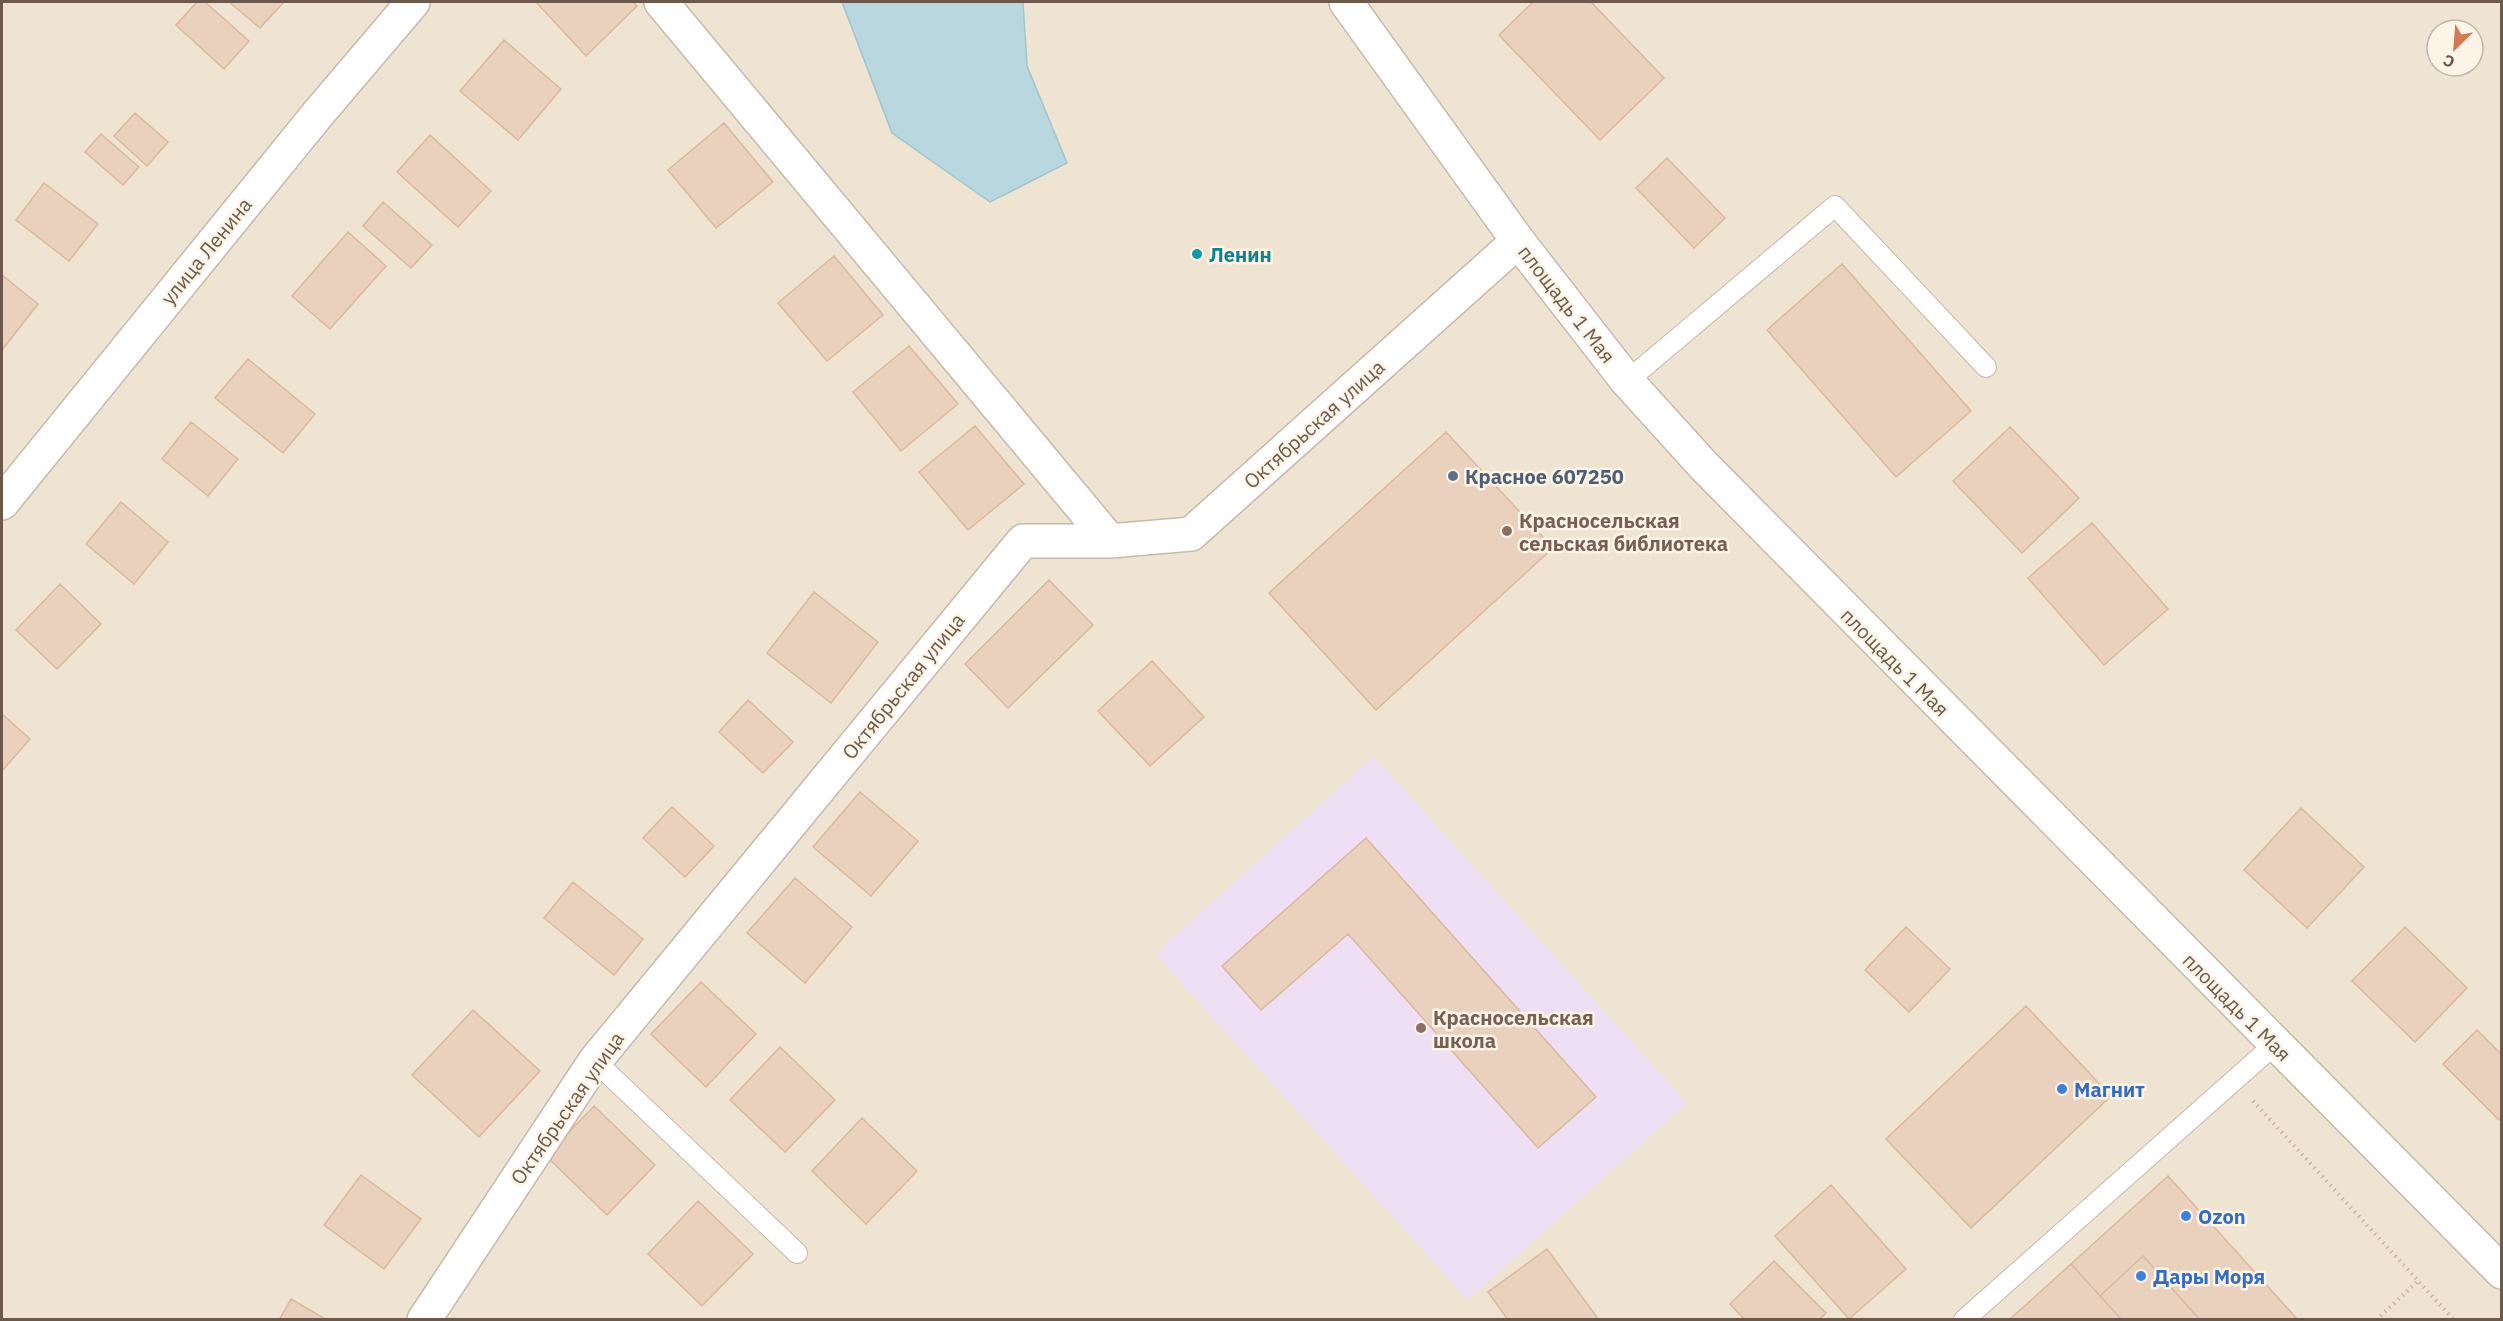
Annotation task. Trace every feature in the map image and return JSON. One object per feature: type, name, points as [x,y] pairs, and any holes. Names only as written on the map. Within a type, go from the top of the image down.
[{"type":"street","name":"улица Ленина","points":[[2,503],[316,115],[413,2]]},
{"type":"street","points":[[661,2],[1110,541]]},
{"type":"street","name":"площадь 1 Мая","points":[[1347,2],[1518,241],[1627,381],[1704,466],[2274,1045],[2502,1272]]},
{"type":"street","name":"Октябрьская улица","points":[[424,1320],[596,1061],[1023,541],[1110,541],[1191,534],[1518,241]]},
{"type":"lane","points":[[1627,381],[1835,206],[1986,367]]},
{"type":"lane","points":[[1964,1320],[2274,1045]]},
{"type":"lane","points":[[596,1061],[797,1253]]},
{"type":"path","points":[[2234,1080],[2454,1320]]},
{"type":"path","points":[[2376,1320],[2418,1281]]},
{"type":"shaded area","points":[[2,2],[2501,2],[2501,1319],[2,1319]]},
{"type":"shaded area","name":"Красносельская школа","points":[[1374,756],[1687,1103],[1468,1300],[1155,954]]},
{"type":"water","points":[[842,2],[1023,2],[1027,66],[1067,163],[990,202],[892,133]]},
{"type":"building","points":[[197,2],[205,2],[249,41],[224,69],[176,25]]},
{"type":"building","points":[[229,2],[284,2],[260,28]]},
{"type":"building","points":[[536,2],[633,2],[637,6],[586,56]]},
{"type":"building","points":[[1533,2],[1591,2],[1664,78],[1600,140],[1499,35]]},
{"type":"building","points":[[504,40],[561,89],[518,140],[460,91]]},
{"type":"building","points":[[135,113],[168,142],[147,166],[114,136]]},
{"type":"building","points":[[724,123],[773,182],[716,228],[668,170]]},
{"type":"building","points":[[101,134],[139,167],[123,185],[85,152]]},
{"type":"building","points":[[430,135],[491,191],[458,227],[397,172]]},
{"type":"building","points":[[1667,158],[1725,218],[1694,248],[1636,188]]},
{"type":"building","points":[[44,183],[98,224],[69,261],[16,220]]},
{"type":"building","points":[[383,202],[432,245],[411,268],[363,226]]},
{"type":"building","points":[[348,232],[386,266],[330,329],[292,296]]},
{"type":"building","points":[[834,256],[883,315],[827,361],[778,303]]},
{"type":"building","points":[[1842,264],[1971,411],[1896,477],[1767,330]]},
{"type":"building","points":[[2,275],[38,304],[2,350]]},
{"type":"building","points":[[909,346],[958,404],[901,451],[853,392]]},
{"type":"building","points":[[248,359],[315,414],[283,453],[215,398]]},
{"type":"building","points":[[191,422],[238,459],[208,496],[162,459]]},
{"type":"building","points":[[975,426],[1024,484],[968,530],[919,472]]},
{"type":"building","points":[[2010,427],[2079,498],[2022,553],[1953,481]]},
{"type":"building","points":[[1446,432],[1553,548],[1376,710],[1269,593]]},
{"type":"building","points":[[121,502],[168,542],[134,584],[86,544]]},
{"type":"building","points":[[2092,523],[2168,609],[2104,665],[2028,578]]},
{"type":"building","points":[[1049,580],[1093,625],[1008,708],[965,664]]},
{"type":"building","points":[[60,584],[101,624],[57,669],[16,630]]},
{"type":"building","points":[[814,592],[878,642],[831,703],[767,653]]},
{"type":"building","points":[[1152,661],[1204,717],[1150,766],[1098,711]]},
{"type":"building","points":[[748,700],[793,742],[763,773],[719,732]]},
{"type":"building","points":[[2,714],[30,739],[2,771]]},
{"type":"building","points":[[860,792],[918,841],[871,896],[813,847]]},
{"type":"building","points":[[672,807],[714,846],[685,877],[643,838]]},
{"type":"building","points":[[2301,808],[2364,867],[2307,928],[2244,870]]},
{"type":"building","points":[[1366,838],[1596,1097],[1538,1148],[1348,934],[1261,1010],[1222,966]]},
{"type":"building","points":[[795,878],[852,927],[805,983],[747,933]]},
{"type":"building","points":[[573,882],[643,939],[614,975],[544,918]]},
{"type":"building","points":[[1906,927],[1950,969],[1909,1012],[1865,970]]},
{"type":"building","points":[[2405,927],[2467,988],[2415,1042],[2352,981]]},
{"type":"building","points":[[701,982],[756,1034],[706,1087],[651,1034]]},
{"type":"building","points":[[2026,1006],[2111,1096],[1971,1228],[1886,1139]]},
{"type":"building","points":[[473,1010],[540,1071],[479,1137],[412,1075]]},
{"type":"building","points":[[2477,1030],[2502,1055],[2502,1117],[2499,1120],[2443,1064]]},
{"type":"building","points":[[780,1047],[835,1100],[785,1152],[730,1100]]},
{"type":"building","points":[[594,1106],[655,1165],[607,1215],[546,1156]]},
{"type":"building","points":[[862,1118],[917,1171],[866,1224],[812,1171]]},
{"type":"building","points":[[361,1175],[421,1219],[384,1269],[324,1225]]},
{"type":"building","points":[[2168,1176],[2298,1320],[2200,1320],[2143,1256],[2100,1296],[2071,1264]]},
{"type":"building","points":[[1831,1185],[1906,1269],[1849,1319],[1775,1236]]},
{"type":"building","points":[[698,1201],[753,1254],[702,1306],[648,1254]]},
{"type":"building","points":[[1547,1249],[1599,1320],[1508,1320],[1488,1292]]},
{"type":"building","name":"Дары Моря","points":[[2143,1256],[2200,1320],[2122,1320],[2100,1296]]},
{"type":"building","points":[[1774,1261],[1826,1313],[1819,1320],[1745,1320],[1730,1304]]},
{"type":"building","points":[[2071,1264],[2122,1320],[2009,1320]]},
{"type":"building","points":[[291,1299],[327,1320],[279,1320]]},
{"type":"place","name":"Ленин","points":[[1197,254]]},
{"type":"place","name":"Красное 607250","points":[[1453,476]]},
{"type":"place","name":"Красносельская сельская библиотека","points":[[1507,531]]},
{"type":"place","name":"Красносельская школа","points":[[1421,1028]]},
{"type":"place","name":"Магнит","points":[[2062,1089]]},
{"type":"place","name":"Ozon","points":[[2186,1216]]},
{"type":"place","name":"Дары Моря","points":[[2141,1276]]}]
